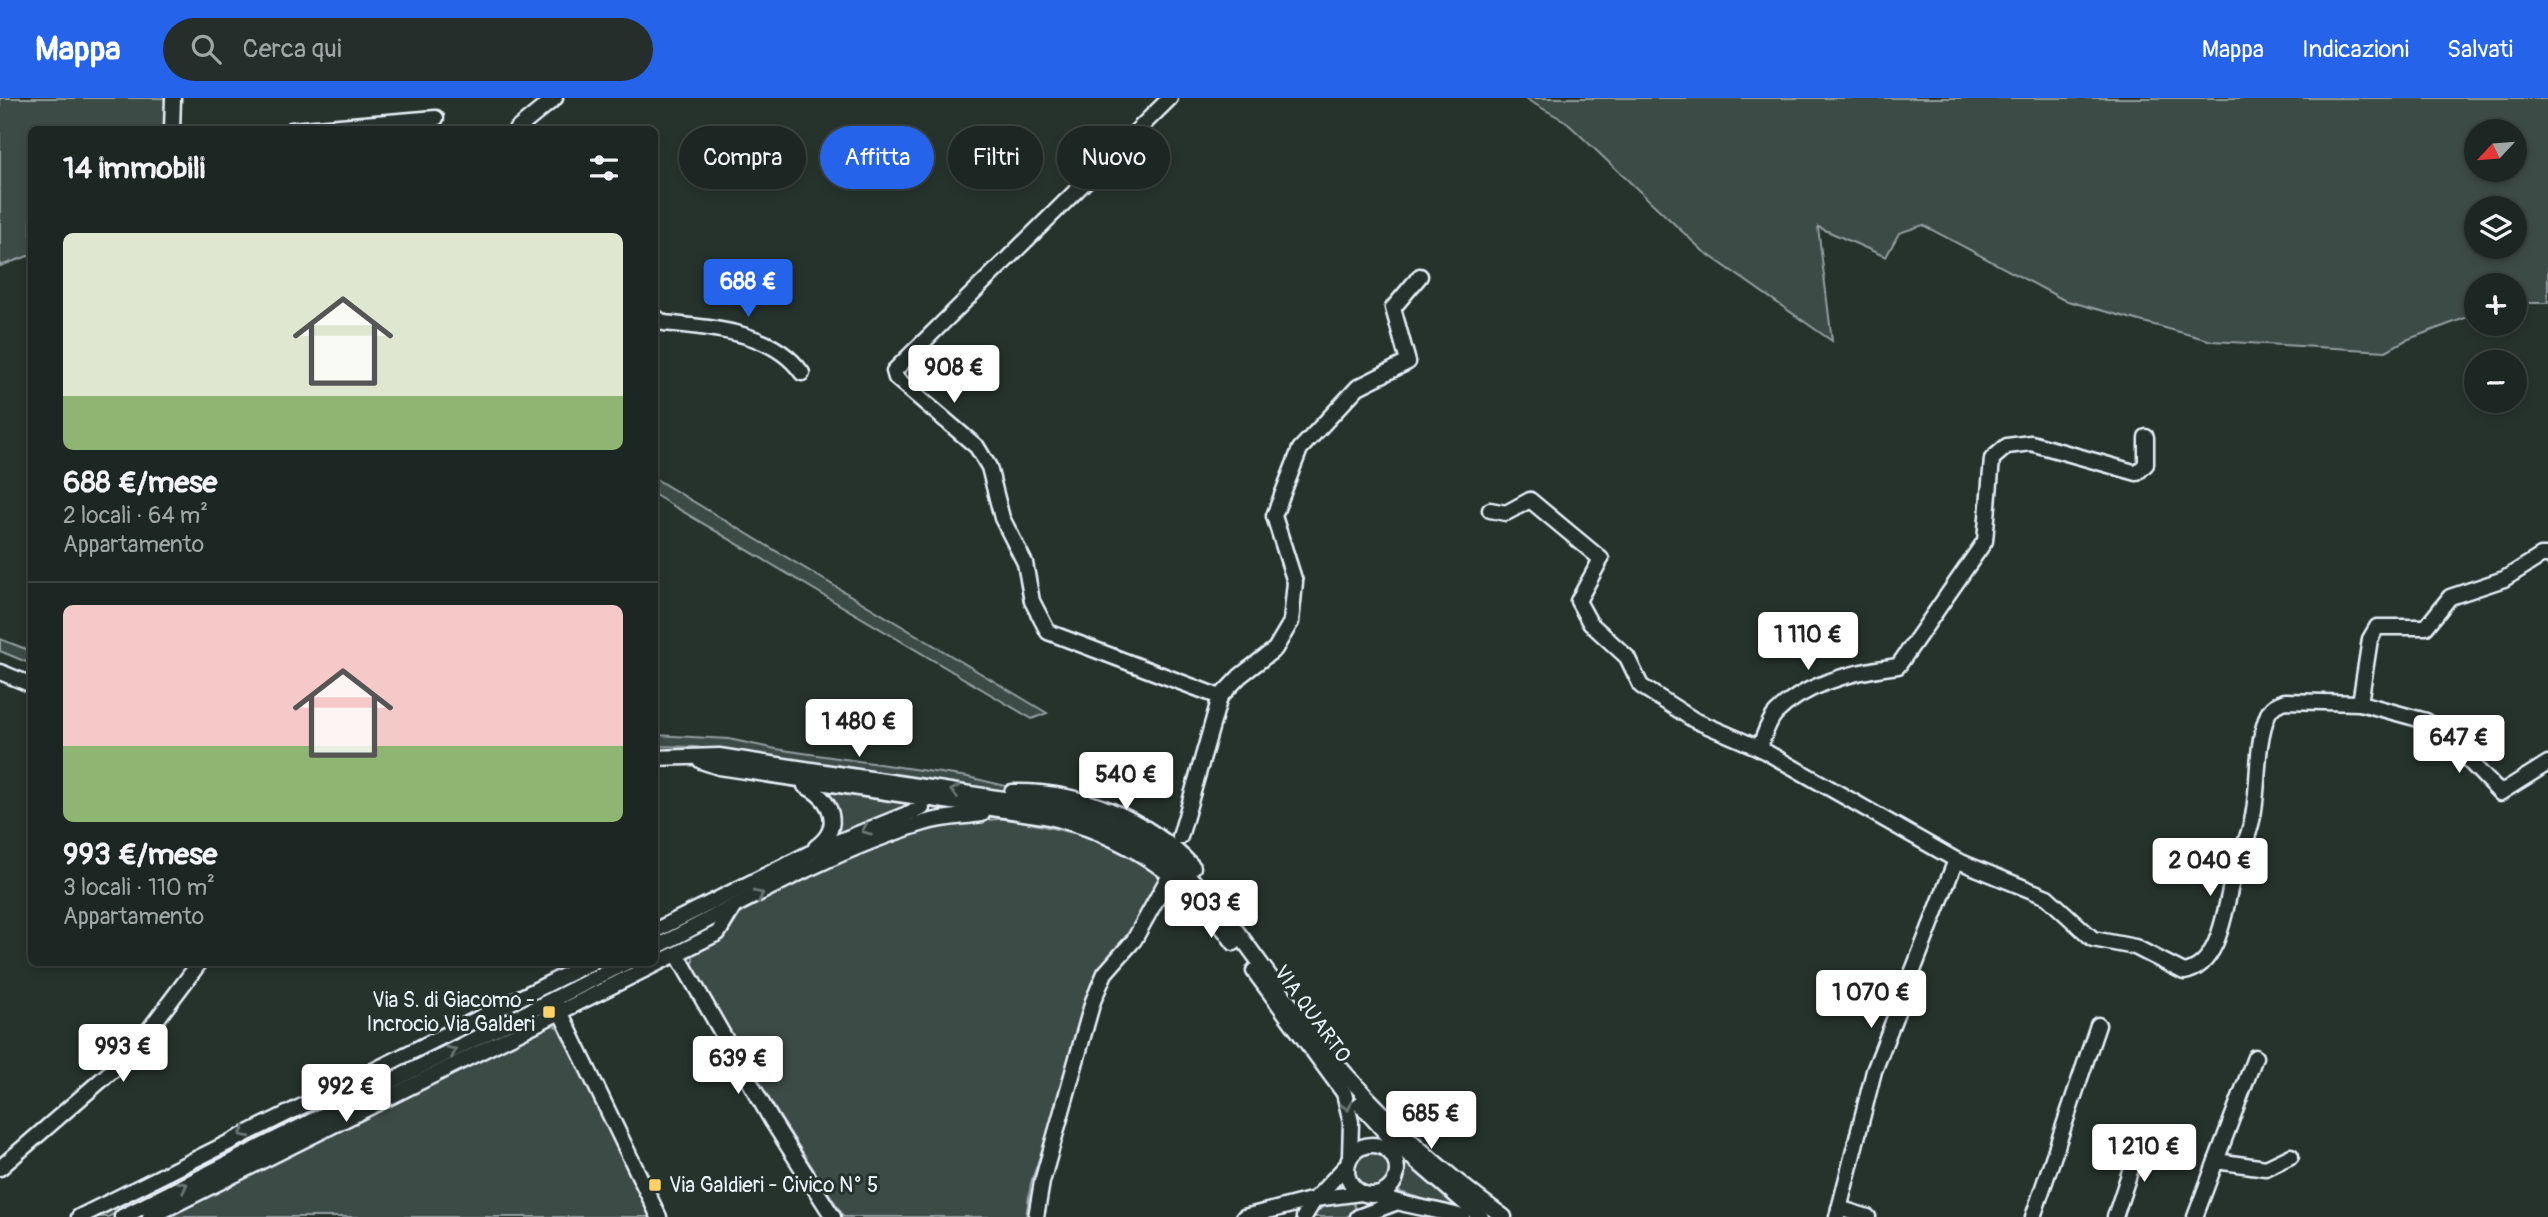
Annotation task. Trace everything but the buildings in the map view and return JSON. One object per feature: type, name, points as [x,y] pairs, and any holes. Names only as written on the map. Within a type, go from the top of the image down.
[{"type":"street","points":[[172,126],[173,98]]},
{"type":"street","points":[[521,126],[555,98]]},
{"type":"street","points":[[1170,98],[894,371],[896,378],[976,447],[989,467],[1002,518],[1025,563],[1031,601],[1048,632],[1220,697]]},
{"type":"street","points":[[339,126],[436,118]]},
{"type":"street","points":[[1180,837],[1220,697],[1240,676],[1275,649],[1291,622],[1295,582],[1274,516],[1294,459],[1300,449],[1358,387],[1408,362],[1393,308],[1420,276]]},
{"type":"street","points":[[658,319],[664,323],[757,338],[788,358],[802,373]]},
{"type":"street","points":[[1759,748],[1774,714],[1808,692],[1855,671],[1898,666],[1915,646],[1949,591],[1986,541],[1992,459],[2007,446],[2031,443],[2137,473],[2146,464],[2146,437]]},
{"type":"street","points":[[1490,510],[1506,513],[1530,500],[1601,559],[1578,601],[1590,623],[1627,657],[1641,686],[1694,720],[1759,748],[1956,860],[2047,897],[2093,939],[2135,947],[2177,970],[2192,971],[2205,960],[2220,929],[2254,814],[2262,744],[2269,713],[2275,705],[2285,701],[2360,703],[2426,721],[2445,736],[2500,793],[2548,763]]},
{"type":"street","points":[[2360,703],[2370,639],[2377,627],[2426,627],[2450,597],[2504,579],[2542,556],[2548,556]]},
{"type":"street","points":[[0,672],[28,682]]},
{"type":"street","name":"VIA QUARTO","points":[[658,758],[693,759],[719,756],[1063,808],[1132,834],[1178,864],[1200,884]]},
{"type":"street","name":"VIA QUARTO","points":[[693,759],[719,767],[1066,821],[1107,835],[1148,857],[1192,893],[1225,930],[1282,1013],[1343,1093],[1351,1122],[1348,1161]]},
{"type":"street","points":[[797,779],[821,793],[832,814],[830,833],[810,853]]},
{"type":"street","points":[[1012,792],[1060,795],[1138,822],[1175,847],[1193,867],[1200,884],[1223,911],[1394,1142],[1504,1217]]},
{"type":"street","points":[[658,929],[810,853],[922,808]]},
{"type":"street","points":[[658,946],[867,843],[925,823],[993,810]]},
{"type":"street","points":[[1868,1217],[1838,1212],[1874,1071],[1956,860]]},
{"type":"street","points":[[1036,1217],[1042,1182],[1093,1001],[1105,973],[1134,940],[1166,882]]},
{"type":"street","points":[[658,962],[718,933],[733,908]]},
{"type":"street","points":[[677,954],[772,1121],[833,1217]]},
{"type":"street","points":[[0,1168],[114,1069],[145,1035],[198,966]]},
{"type":"street","points":[[79,1217],[584,966]]},
{"type":"street","points":[[150,1217],[557,1006],[620,966]]},
{"type":"street","points":[[122,1217],[557,1006],[649,966]]},
{"type":"street","points":[[547,985],[659,1217]]},
{"type":"street","points":[[2033,1217],[2098,1025]]},
{"type":"street","points":[[2195,1217],[2255,1057]]},
{"type":"street","points":[[1360,1104],[1394,1142],[1481,1217]]},
{"type":"street","points":[[2115,1217],[2140,1141]]},
{"type":"street","points":[[1304,1217],[1315,1199],[1348,1161],[1367,1144],[1394,1142]]},
{"type":"street","points":[[1251,1216],[1315,1199],[1369,1194],[1392,1186],[1397,1171],[1394,1142]]},
{"type":"street","points":[[2216,1161],[2266,1168],[2291,1156]]},
{"type":"street","points":[[1348,1161],[1349,1181],[1369,1194],[1395,1203],[1433,1208],[1462,1217]]},
{"type":"street","points":[[1358,1217],[1369,1194]]},
{"type":"street","points":[[1358,1217],[1395,1203]]},
{"type":"shaded area","points":[[0,98],[169,98],[168,126],[28,126],[28,256],[0,266]]},
{"type":"shaded area","points":[[1524,98],[2548,98],[2548,303],[2527,303],[2527,273],[2464,273],[2464,318],[2406,340],[2386,351],[2212,341],[2064,300],[1923,225],[1899,233],[1886,257],[1818,227],[1832,341],[1703,251],[1565,121]]},
{"type":"shaded area","points":[[658,480],[1047,713],[1032,719],[658,497]]},
{"type":"shaded area","points":[[0,639],[28,650],[28,663],[0,651]]},
{"type":"shaded area","points":[[658,735],[729,739],[776,749],[968,777],[1010,787],[1010,795],[695,747],[658,746]]},
{"type":"shaded area","points":[[830,791],[921,803],[833,837]]},
{"type":"shaded area","points":[[1008,818],[1099,839],[1163,874],[1130,937],[1091,983],[1064,1083],[1031,1183],[1026,1217],[844,1217],[757,1081],[693,969],[693,952],[727,934],[745,907],[812,873],[895,840],[950,824]]},
{"type":"shaded area","points":[[530,1004],[108,1217],[93,1217],[486,1019]]},
{"type":"shaded area","points":[[551,1024],[560,1029],[650,1217],[166,1217]]},
{"type":"shaded area","points":[[1371,1150],[1385,1156],[1391,1170],[1385,1184],[1371,1190],[1357,1184],[1351,1170],[1357,1156]]},
{"type":"shaded area","points":[[1402,1157],[1466,1213],[1397,1191],[1403,1176]]},
{"type":"shaded area","points":[[1353,1202],[1356,1211],[1346,1217],[1312,1217],[1330,1204]]},
{"type":"place","name":"Via S. di Giacomo - Incrocio Via Galderi","points":[[549,1012]]},
{"type":"place","name":"Via Galdieri - Civico N° 5","points":[[655,1185]]}]
